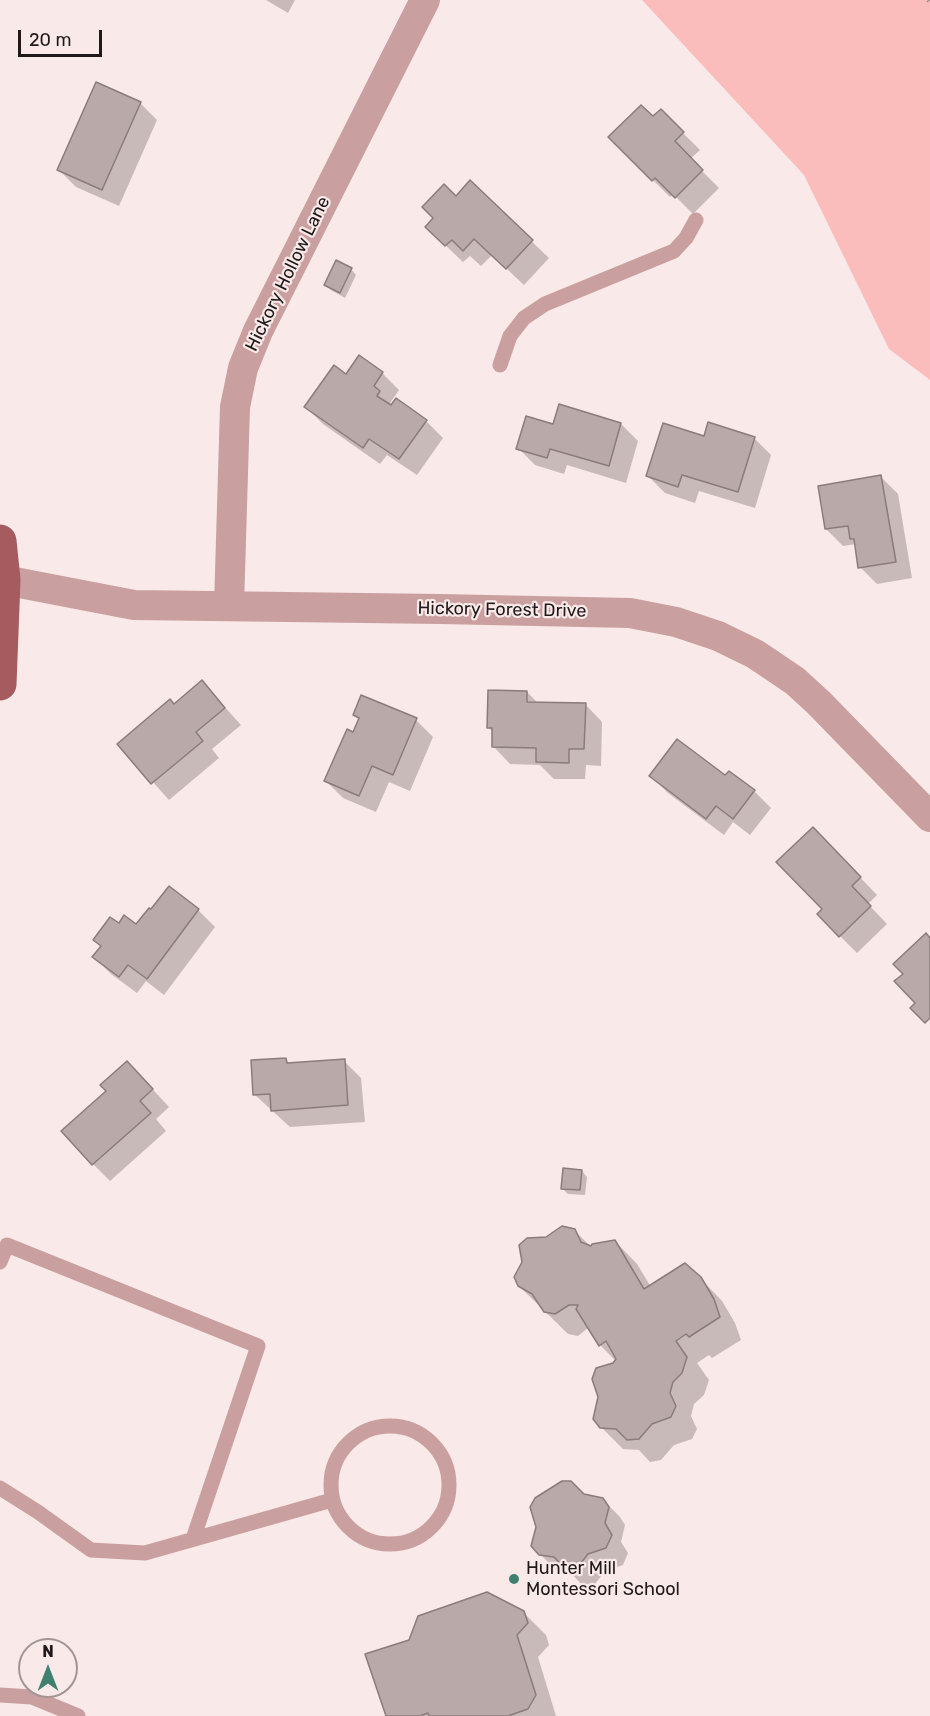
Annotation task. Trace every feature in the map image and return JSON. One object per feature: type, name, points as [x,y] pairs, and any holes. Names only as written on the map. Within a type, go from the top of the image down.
[{"type":"main road","points":[[0,541],[4,580],[0,684]]},
{"type":"street","name":"Hickory Hollow Lane","points":[[229,606],[235,407],[243,368],[263,321],[425,0]]},
{"type":"street","name":"Hickory Forest Drive","points":[[4,580],[134,605],[630,613],[676,622],[718,636],[755,654],[795,681],[819,702],[930,817]]},
{"type":"lane","points":[[500,365],[510,336],[524,318],[545,304],[674,250],[686,238],[696,220]]},
{"type":"lane","points":[[0,1262],[7,1245],[258,1346],[193,1539]]},
{"type":"lane","points":[[381,1427],[400,1427],[419,1434],[434,1446],[445,1462],[449,1481],[447,1500],[440,1518],[426,1532],[409,1542],[390,1544],[371,1541],[353,1532],[340,1518],[332,1500],[331,1480],[336,1461],[347,1445],[362,1433],[381,1427]]},
{"type":"lane","points":[[0,1488],[91,1550],[145,1553],[332,1500]]},
{"type":"lane","points":[[0,1695],[32,1697],[78,1716]]},
{"type":"shaded area","points":[[642,0],[930,0],[930,380],[889,349],[804,175]]},
{"type":"building","points":[[96,82],[141,102],[102,190],[57,170]]},
{"type":"building","points":[[641,105],[653,116],[661,109],[684,132],[675,141],[703,170],[675,198],[655,178],[652,181],[608,137]]},
{"type":"building","points":[[470,180],[533,240],[506,269],[474,239],[463,251],[452,240],[445,246],[425,227],[433,218],[422,207],[444,184],[456,196]]},
{"type":"building","points":[[336,260],[352,268],[340,293],[324,285]]},
{"type":"building","points":[[359,355],[383,372],[374,386],[380,391],[377,396],[391,405],[396,398],[427,420],[399,459],[369,439],[363,448],[304,407],[334,365],[346,374]]},
{"type":"building","points":[[559,404],[621,423],[609,466],[550,449],[547,458],[516,449],[526,416],[553,424]]},
{"type":"building","points":[[708,422],[755,437],[738,492],[682,475],[678,487],[646,476],[663,423],[704,436]]},
{"type":"building","points":[[881,475],[896,562],[858,568],[854,539],[850,539],[848,526],[825,529],[818,486]]},
{"type":"building","points":[[202,680],[225,708],[196,732],[203,741],[151,784],[117,744],[170,699],[174,704]]},
{"type":"building","points":[[488,690],[527,691],[527,702],[586,703],[584,749],[569,749],[569,763],[536,762],[536,748],[492,747],[492,728],[487,728]]},
{"type":"building","points":[[361,695],[417,718],[393,775],[372,766],[359,796],[324,781],[347,729],[353,732],[359,718],[353,715]]},
{"type":"building","points":[[677,739],[725,775],[729,771],[755,790],[733,819],[716,806],[706,819],[649,776]]},
{"type":"building","points":[[813,827],[861,877],[852,886],[871,906],[839,937],[817,914],[822,909],[776,862]]},
{"type":"building","points":[[169,886],[199,909],[147,979],[128,965],[119,977],[92,957],[101,946],[93,940],[110,917],[119,923],[124,915],[136,924]]},
{"type":"building","points":[[926,933],[930,938],[930,1018],[925,1023],[910,1008],[915,1003],[894,981],[903,974],[893,964]]},
{"type":"building","points":[[286,1058],[287,1063],[345,1059],[348,1105],[271,1111],[270,1094],[253,1095],[251,1060]]},
{"type":"building","points":[[127,1061],[153,1089],[140,1101],[151,1113],[92,1165],[61,1131],[106,1091],[100,1085]]},
{"type":"building","points":[[563,1168],[582,1170],[580,1190],[561,1189]]},
{"type":"building","points":[[562,1226],[575,1229],[581,1242],[591,1246],[615,1240],[644,1289],[685,1263],[701,1277],[714,1299],[720,1317],[689,1337],[686,1334],[676,1341],[687,1357],[682,1373],[673,1382],[670,1393],[676,1406],[671,1417],[652,1424],[639,1439],[627,1440],[616,1429],[600,1428],[593,1419],[598,1397],[592,1379],[596,1368],[613,1363],[616,1359],[606,1341],[599,1346],[576,1309],[578,1305],[569,1305],[555,1314],[544,1312],[532,1294],[518,1286],[514,1277],[522,1262],[519,1245],[527,1238],[546,1237]]},
{"type":"building","points":[[562,1481],[571,1481],[584,1494],[603,1498],[609,1507],[605,1523],[612,1535],[606,1548],[588,1554],[577,1568],[564,1568],[554,1557],[539,1555],[531,1546],[536,1527],[530,1507],[535,1498]]},
{"type":"building","points":[[487,1592],[524,1611],[528,1623],[517,1635],[536,1695],[528,1709],[508,1716],[429,1716],[428,1713],[420,1716],[386,1716],[365,1654],[409,1640],[418,1616]]},
{"type":"place","name":"Hunter Mill Montessori School","points":[[514,1579]]}]
